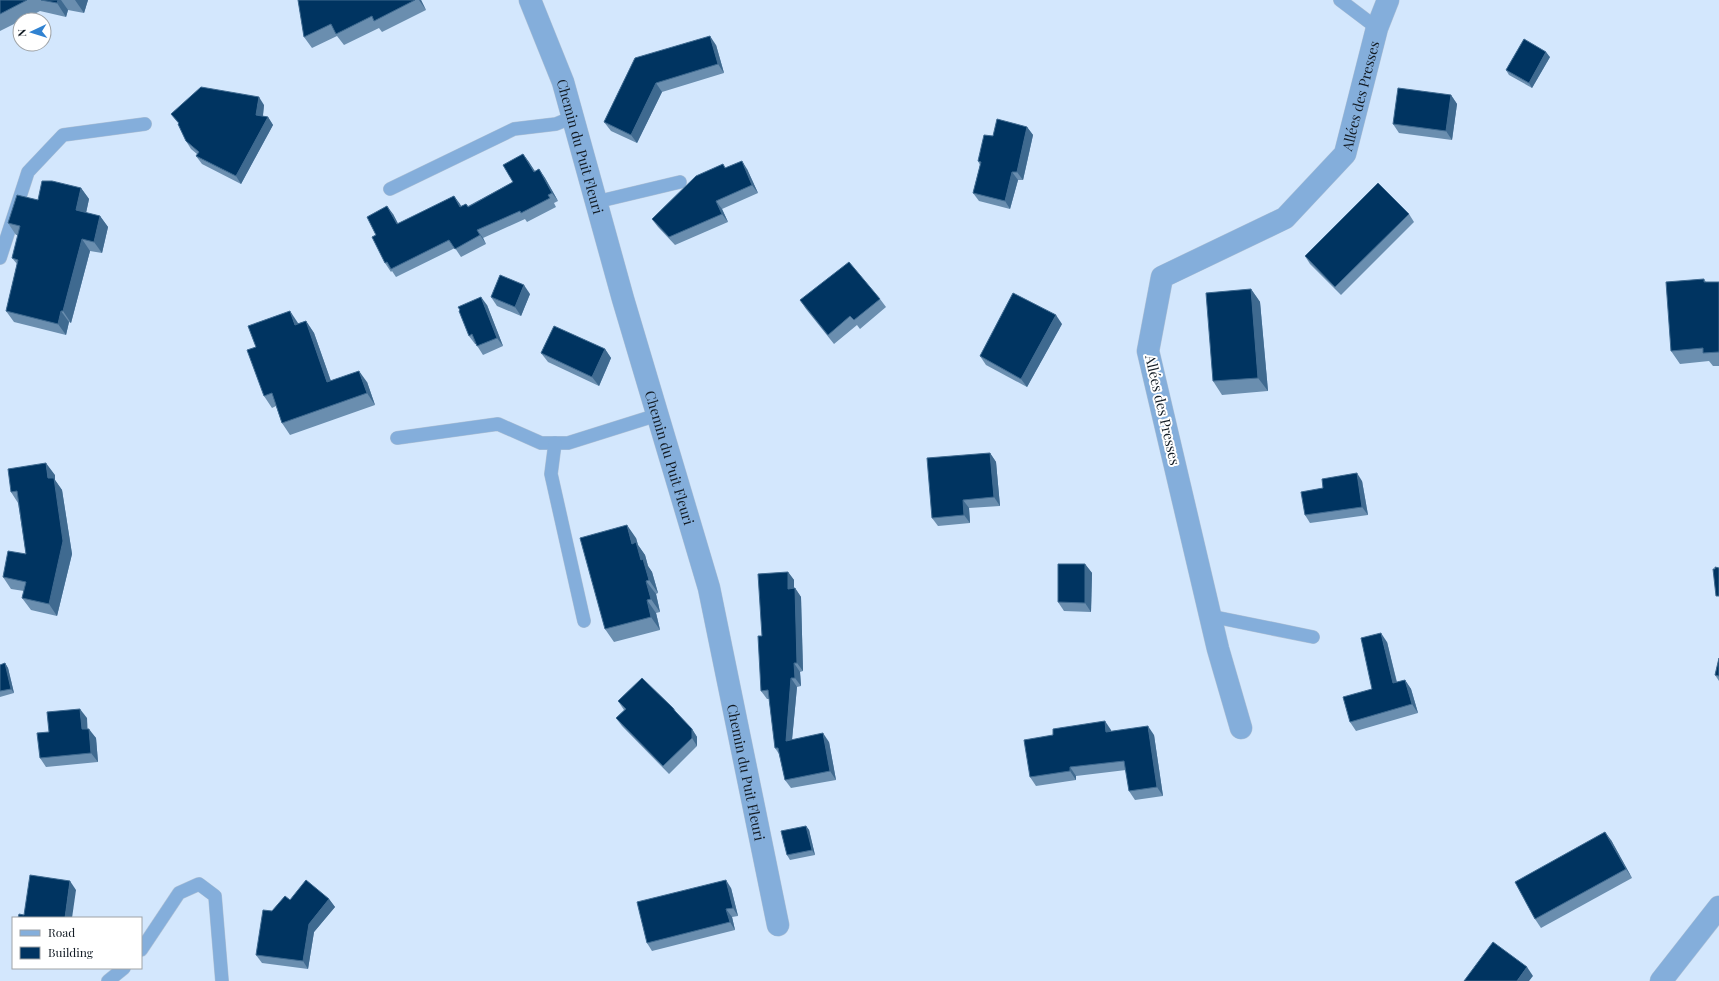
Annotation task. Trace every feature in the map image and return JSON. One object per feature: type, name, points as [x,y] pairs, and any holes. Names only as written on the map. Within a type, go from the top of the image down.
[{"type":"street","name":"Chemin du Puit Fleuri","points":[[530,0],[563,82],[657,415],[709,588],[778,925]]},
{"type":"street","name":"Allées des Presses","points":[[1241,728],[1218,649],[1148,351],[1162,277],[1285,218],[1345,154],[1377,28],[1388,0]]},
{"type":"street","points":[[1661,981],[1719,907]]},
{"type":"lane","points":[[1340,0],[1377,28]]},
{"type":"lane","points":[[390,189],[514,129],[556,124],[573,117]]},
{"type":"lane","points":[[0,258],[28,172],[63,135],[145,124]]},
{"type":"lane","points":[[596,202],[680,182]]},
{"type":"lane","points":[[397,438],[498,424],[541,443],[568,443],[657,415]]},
{"type":"lane","points":[[555,443],[551,474],[584,621]]},
{"type":"lane","points":[[1210,616],[1312,637]]},
{"type":"lane","points":[[142,948],[179,893],[199,884],[215,896],[222,981]]},
{"type":"lane","points":[[108,981],[123,969]]},
{"type":"building","points":[[0,0],[27,0],[0,14]]},
{"type":"building","points":[[41,0],[58,0],[57,3]]},
{"type":"building","points":[[298,0],[415,0],[374,21],[372,16],[336,34],[331,24],[304,37]]},
{"type":"building","points":[[710,36],[718,64],[656,83],[631,135],[604,122],[635,58]]},
{"type":"building","points":[[1524,39],[1546,52],[1529,83],[1506,70]]},
{"type":"building","points":[[201,87],[259,97],[256,115],[268,117],[236,176],[196,156],[199,152],[186,141],[178,124],[179,123],[171,114]]},
{"type":"building","points":[[1398,88],[1451,95],[1446,131],[1393,124]]},
{"type":"building","points":[[997,119],[1027,127],[1017,172],[1012,172],[1005,201],[973,193],[981,162],[978,161],[984,135],[993,136]]},
{"type":"building","points":[[523,154],[534,172],[539,169],[552,193],[548,195],[550,198],[521,213],[520,211],[477,230],[480,235],[455,249],[449,240],[391,269],[387,262],[385,263],[372,237],[376,235],[367,217],[387,206],[397,224],[454,196],[460,207],[466,204],[468,207],[513,182],[503,165]]},
{"type":"building","points":[[742,161],[752,185],[716,201],[722,214],[669,237],[652,219],[696,176],[723,164],[725,168]]},
{"type":"building","points":[[42,181],[52,181],[81,188],[76,210],[100,216],[94,242],[82,239],[63,311],[61,311],[58,324],[6,311],[18,260],[12,258],[20,226],[8,223],[17,195],[38,200]]},
{"type":"building","points":[[1378,183],[1409,214],[1335,287],[1305,256]]},
{"type":"building","points":[[849,262],[880,299],[854,320],[850,316],[828,335],[800,300]]},
{"type":"building","points":[[500,275],[524,285],[515,307],[491,297]]},
{"type":"building","points":[[1704,279],[1704,282],[1719,282],[1719,352],[1703,353],[1703,348],[1671,351],[1666,282]]},
{"type":"building","points":[[1251,289],[1258,378],[1213,381],[1206,293]]},
{"type":"building","points":[[1013,293],[1056,315],[1021,379],[980,356]]},
{"type":"building","points":[[481,297],[497,338],[477,346],[472,334],[469,336],[458,307]]},
{"type":"building","points":[[290,311],[295,325],[306,321],[327,382],[359,371],[367,393],[282,423],[272,393],[264,396],[247,350],[256,347],[248,326]]},
{"type":"building","points":[[554,326],[605,349],[592,377],[541,353]]},
{"type":"building","points":[[990,453],[994,497],[963,500],[964,515],[932,518],[927,458]]},
{"type":"building","points":[[46,463],[48,478],[54,478],[63,541],[49,604],[22,598],[26,582],[3,577],[8,551],[26,554],[17,491],[11,492],[8,469]]},
{"type":"building","points":[[1357,473],[1362,507],[1305,515],[1301,492],[1323,488],[1322,479]]},
{"type":"building","points":[[627,525],[632,544],[636,542],[649,580],[646,581],[651,599],[647,600],[651,617],[605,629],[580,538]]},
{"type":"building","points":[[1058,564],[1085,564],[1085,603],[1058,602]]},
{"type":"building","points":[[1715,567],[1719,568],[1719,596],[1716,596],[1713,569],[1715,569]]},
{"type":"building","points":[[788,572],[788,589],[795,588],[797,663],[794,663],[795,678],[791,678],[786,741],[823,733],[830,771],[785,780],[778,748],[775,748],[768,690],[761,691],[758,636],[762,636],[758,574]]},
{"type":"building","points":[[1381,633],[1393,683],[1405,680],[1412,704],[1350,722],[1343,697],[1372,689],[1361,638]]},
{"type":"building","points":[[1719,658],[1719,676],[1715,675]]},
{"type":"building","points":[[5,663],[11,689],[0,691],[0,665]]},
{"type":"building","points":[[642,678],[692,729],[692,738],[663,766],[616,718],[626,709],[618,701]]},
{"type":"building","points":[[80,709],[82,729],[89,729],[91,753],[40,758],[37,733],[49,732],[47,712]]},
{"type":"building","points":[[1105,721],[1106,732],[1148,726],[1157,787],[1129,791],[1124,761],[1070,767],[1070,771],[1030,777],[1024,740],[1053,735],[1053,729]]},
{"type":"building","points":[[806,826],[812,850],[787,855],[781,831]]},
{"type":"building","points":[[1605,832],[1626,869],[1535,919],[1515,882]]},
{"type":"building","points":[[30,875],[70,881],[65,917],[18,917],[19,914],[24,915]]},
{"type":"building","points":[[306,880],[329,899],[309,924],[303,961],[256,955],[263,910],[272,911],[285,896],[290,900]]},
{"type":"building","points":[[726,880],[733,908],[726,909],[730,922],[647,943],[637,902]]},
{"type":"building","points":[[1493,942],[1527,967],[1517,981],[1464,981]]}]
